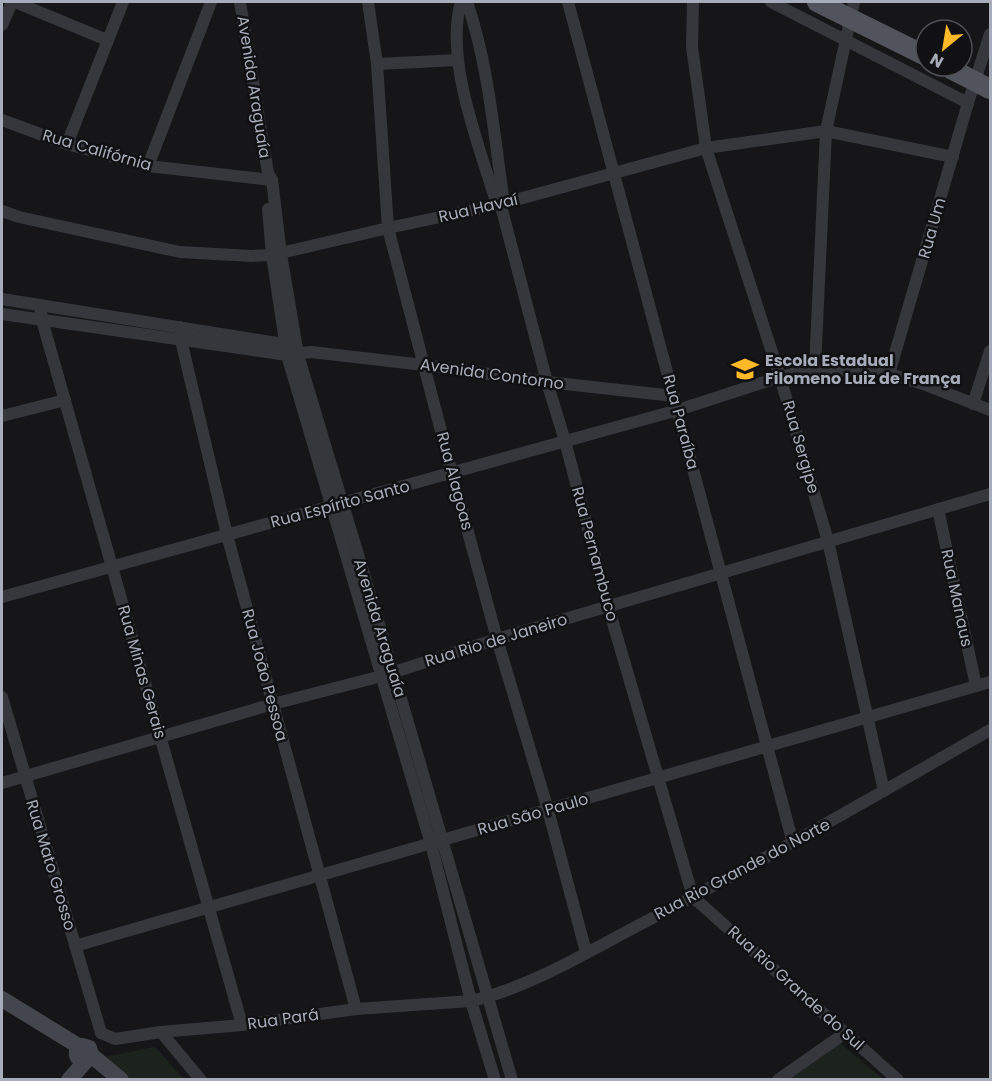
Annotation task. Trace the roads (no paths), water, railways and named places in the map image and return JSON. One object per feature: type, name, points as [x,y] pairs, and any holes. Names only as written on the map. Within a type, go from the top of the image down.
[{"type":"main road","points":[[817,2],[852,10],[914,49]]},
{"type":"main road","points":[[968,78],[982,85]]},
{"type":"street","points":[[2,25],[14,2],[107,40]]},
{"type":"street","points":[[67,144],[123,2]]},
{"type":"street","points":[[148,166],[211,2]]},
{"type":"street","name":"Avenida Araguaía","points":[[240,2],[269,178],[277,255],[295,350],[337,505],[436,843],[471,1000],[495,1080]]},
{"type":"street","name":"Rua Alagoas","points":[[368,2],[377,64],[388,228],[497,639],[548,810],[586,952]]},
{"type":"street","name":"Rua Pernambuco","points":[[460,2],[456,18],[458,60],[471,122],[501,206],[608,606],[693,897]]},
{"type":"street","name":"Rua Pernambuco","points":[[467,2],[475,24],[483,62],[501,206]]},
{"type":"street","name":"Rua Paraíba","points":[[568,2],[793,843]]},
{"type":"street","name":"Rua Sergipe","points":[[693,2],[692,47],[706,148],[780,377],[828,541],[884,790]]},
{"type":"street","points":[[771,2],[968,103]]},
{"type":"street","points":[[815,368],[826,131],[852,10]]},
{"type":"street","name":"Rua Um","points":[[889,374],[968,103],[982,85],[990,34]]},
{"type":"street","points":[[377,64],[458,60]]},
{"type":"street","name":"Rua Califórnia","points":[[2,120],[67,144],[148,166],[269,178]]},
{"type":"street","name":"Rua Havaí","points":[[2,211],[19,217],[180,252],[250,256],[277,255],[388,228],[501,206],[706,148],[826,131],[953,157]]},
{"type":"street","name":"Avenida Contorno","points":[[2,299],[180,327],[295,350]]},
{"type":"street","name":"Rua Minas Gerais","points":[[40,305],[42,320],[242,1025]]},
{"type":"street","name":"Avenida Contorno","points":[[2,314],[181,340],[295,350],[674,396]]},
{"type":"street","name":"Rua João Pessoa","points":[[180,327],[181,340],[227,535],[356,1009]]},
{"type":"street","points":[[974,404],[990,351]]},
{"type":"street","name":"Rua Espírito Santo","points":[[2,597],[678,410],[815,368],[889,374],[923,384],[990,410]]},
{"type":"street","points":[[2,416],[65,400]]},
{"type":"street","name":"Rua Rio de Janeiro","points":[[2,783],[388,673],[990,494]]},
{"type":"street","name":"Rua Manaus","points":[[938,509],[976,686]]},
{"type":"street","name":"Rua São Paulo","points":[[75,946],[990,682]]},
{"type":"street","name":"Rua Mato Grosso","points":[[2,697],[99,1034]]},
{"type":"street","name":"Rua Rio Grande do Norte","points":[[471,1000],[488,997],[538,977],[693,897],[793,843],[990,730]]},
{"type":"street","name":"Avenida Araguaía","points":[[445,876],[488,997],[512,1080]]},
{"type":"street","name":"Rua Rio Grande do Sul","points":[[693,897],[898,1080]]},
{"type":"street","points":[[2,999],[121,1080]]},
{"type":"street","name":"Rua Pará","points":[[99,1034],[115,1039],[356,1009],[471,1000]]},
{"type":"street","points":[[2,1009],[83,1053],[107,1080]]},
{"type":"street","points":[[161,1032],[201,1080]]},
{"type":"street","points":[[778,1080],[845,1033]]},
{"type":"street","points":[[56,1080],[83,1053],[97,1043],[99,1034]]},
{"type":"street","points":[[69,1080],[83,1053]]},
{"type":"place","name":"Escola Estadual Filomeno Luiz de França","points":[[745,369]]}]
